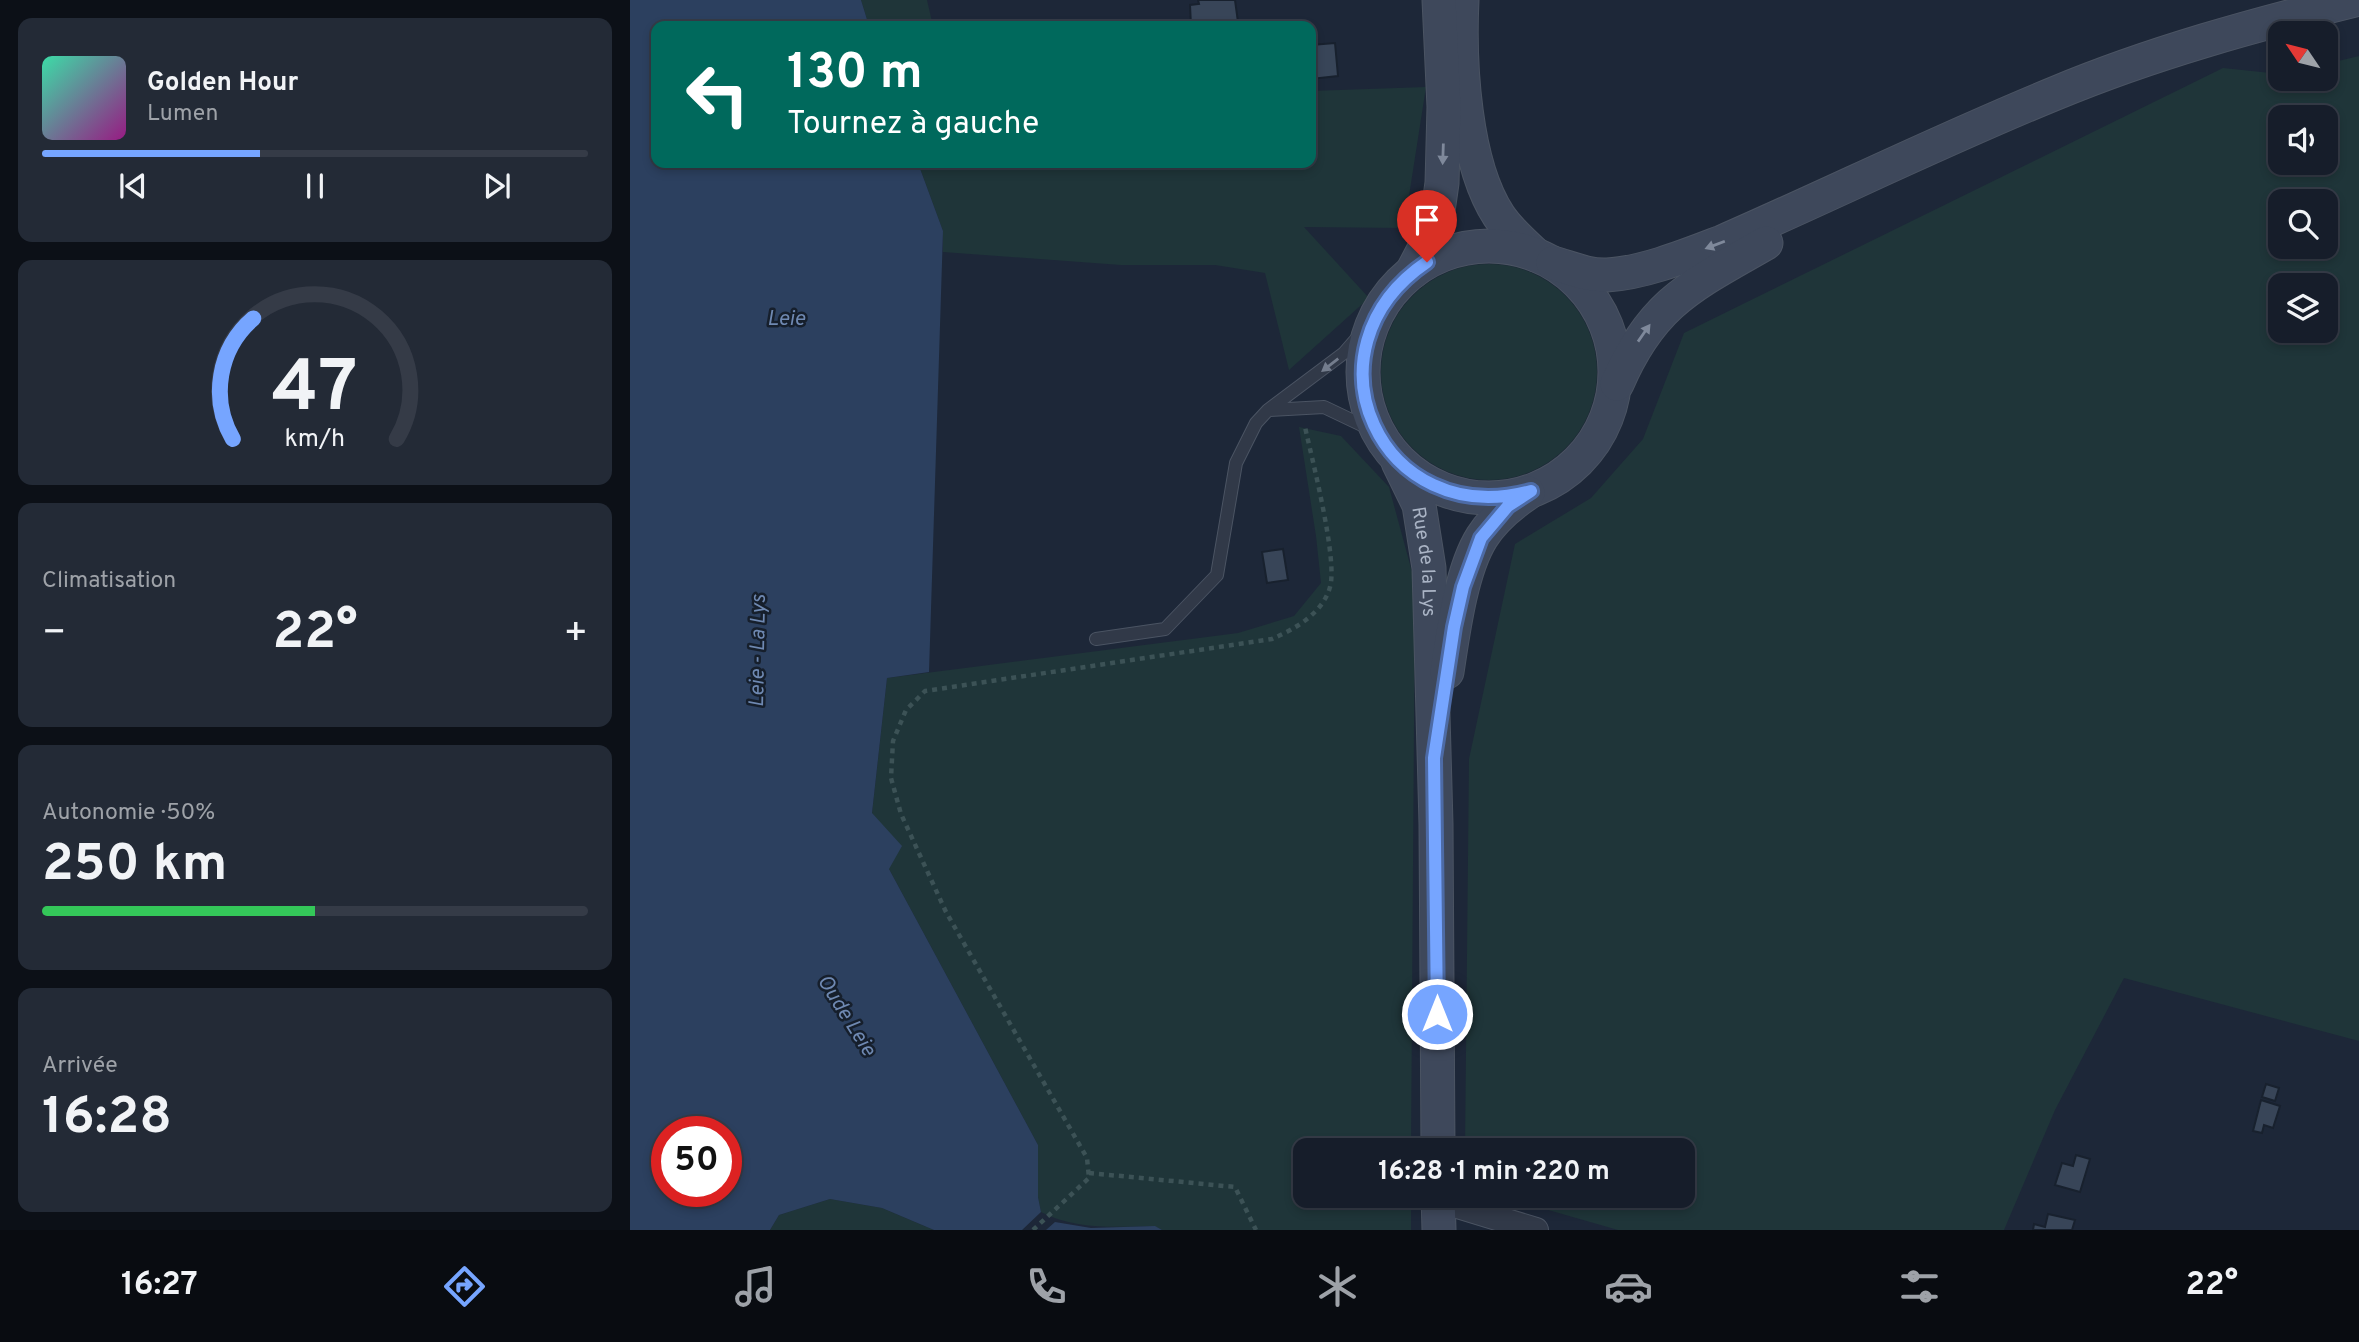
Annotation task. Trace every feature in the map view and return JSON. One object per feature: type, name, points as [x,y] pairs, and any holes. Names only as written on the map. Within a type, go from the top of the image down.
[{"type":"main road","points":[[1412,272],[1432,234],[1442,183],[1444,107],[1439,0]]},
{"type":"main road","points":[[1462,0],[1464,88],[1479,173],[1491,204],[1511,232],[1583,287],[1604,319],[1614,355],[1613,393]]},
{"type":"main road","points":[[1412,272],[1445,254],[1472,247],[1500,246],[1587,273],[1607,275],[1659,264],[1722,242],[2057,92],[2116,70],[2258,25],[2355,0]]},
{"type":"main road","points":[[1389,448],[1423,479],[1457,494],[1494,498],[1531,491],[1557,478],[1579,460],[1601,429],[1630,353],[1666,306],[1712,274],[1890,168]]},
{"type":"main road","name":"Rue de la Lys","points":[[1412,272],[1398,285],[1377,315],[1364,351],[1363,369],[1367,406],[1419,505],[1426,538],[1431,604],[1438,1138]]},
{"type":"main road","name":"Rue de la Lys","points":[[1434,758],[1454,627],[1473,556],[1481,538],[1494,521],[1508,506],[1531,491]]},
{"type":"street","points":[[1439,1208],[1536,1230]]},
{"type":"lane","points":[[1096,639],[1165,629],[1217,575],[1236,463],[1256,423],[1268,410],[1345,354],[1377,315]]},
{"type":"lane","points":[[1268,410],[1324,407],[1366,427],[1389,448]]},
{"type":"path","points":[[1033,1230],[1089,1178],[1087,1158],[946,912],[901,814],[891,778],[893,741],[906,710],[925,691],[1272,639],[1307,620],[1331,587],[1331,562],[1301,408]]},
{"type":"path","points":[[1088,1173],[1235,1187],[1256,1230]]},
{"type":"green space","points":[[861,0],[927,0],[932,21],[867,21]]},
{"type":"green space","points":[[2359,56],[2359,1041],[2124,978],[2055,1110],[2004,1230],[1618,1230],[1541,1208],[1695,1208],[1695,1138],[1465,1138],[1469,759],[1515,544],[1591,498],[1643,439],[1684,333],[2223,68],[2268,73],[2268,91],[2338,91],[2338,61]]},
{"type":"green space","points":[[1426,87],[1404,228],[1304,227],[1369,298],[1289,370],[1265,273],[1215,265],[1121,265],[943,252],[943,231],[920,168],[1316,168],[1316,91]]},
{"type":"green space","points":[[1489,264],[1530,272],[1549,282],[1565,296],[1579,312],[1589,331],[1597,372],[1589,413],[1579,432],[1565,448],[1549,462],[1530,472],[1489,480],[1448,472],[1429,462],[1413,448],[1399,432],[1389,413],[1381,372],[1389,331],[1399,312],[1413,296],[1429,282],[1448,272]]},
{"type":"green space","points":[[1299,427],[1341,436],[1389,487],[1415,583],[1411,1138],[1293,1138],[1293,1208],[1411,1208],[1411,1230],[1162,1230],[1154,1226],[1082,1225],[1054,1218],[1041,1212],[1038,1197],[1038,1145],[889,869],[872,813],[887,678],[1238,633],[1294,616],[1321,583]]},
{"type":"green space","points":[[830,1199],[882,1208],[934,1230],[770,1230],[779,1215]]},
{"type":"water","name":"Leie","points":[[630,0],[861,0],[867,21],[651,21],[651,168],[920,168],[943,231],[929,672],[887,678],[872,813],[902,846],[889,869],[1038,1145],[1038,1197],[1041,1212],[1022,1230],[934,1230],[882,1208],[830,1199],[779,1215],[770,1230],[630,1230]]},
{"type":"water","points":[[1055,1222],[1091,1228],[1155,1226],[1162,1230],[1046,1230]]},
{"type":"building","points":[[1198,0],[1235,0],[1238,21],[1191,21],[1190,5],[1199,4]]},
{"type":"building","points":[[1335,43],[1338,76],[1316,78],[1316,45]]},
{"type":"building","points":[[1283,549],[1288,580],[1267,583],[1262,552]]},
{"type":"building","points":[[2266,1084],[2279,1088],[2275,1101],[2262,1097]]},
{"type":"building","points":[[2261,1100],[2280,1106],[2273,1128],[2264,1125],[2262,1133],[2253,1131]]},
{"type":"building","points":[[2076,1155],[2090,1159],[2080,1192],[2055,1185],[2062,1163],[2073,1166]]},
{"type":"building","points":[[2048,1214],[2075,1220],[2072,1230],[2033,1230],[2034,1224],[2045,1227]]},
{"type":"route","points":[[1427,262],[1412,272],[1386,299],[1369,332],[1364,351],[1364,388],[1374,424],[1394,455],[1423,479],[1439,488],[1475,498],[1513,496],[1531,491],[1508,506],[1481,538],[1463,587],[1454,627],[1434,758],[1437,1014]]},
{"type":"water label","name":"Leie - La Lys","points":[[757,651]]},
{"type":"water label","name":"Oude Leie","points":[[847,1015]]}]
